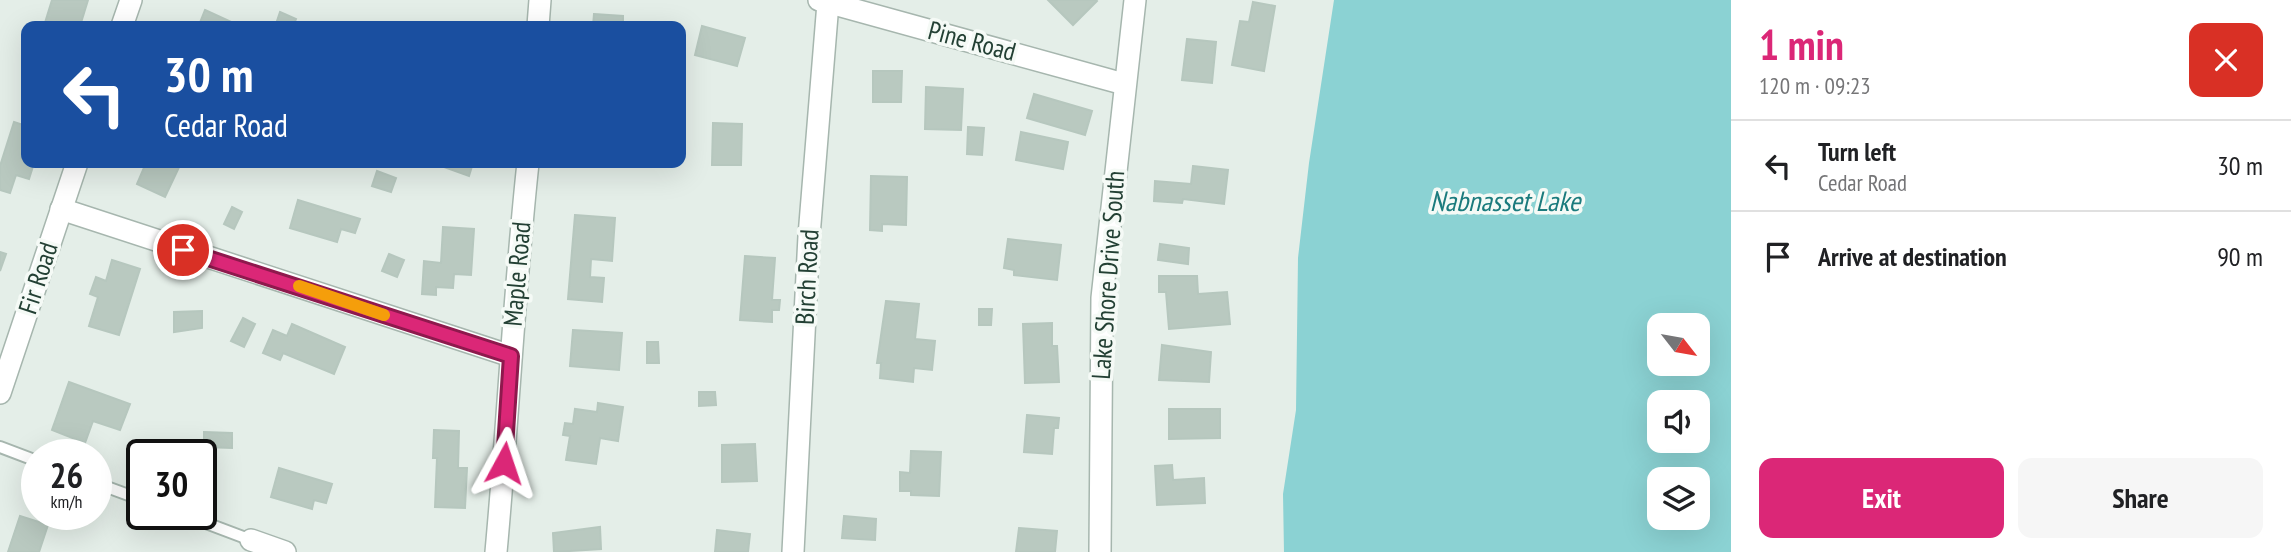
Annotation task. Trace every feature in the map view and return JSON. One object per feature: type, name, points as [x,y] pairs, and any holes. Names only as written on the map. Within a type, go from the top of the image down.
[{"type":"street","points":[[124,21],[131,0]]},
{"type":"street","points":[[538,21],[540,0]]},
{"type":"street","name":"Lake Shore Drive South","points":[[1100,552],[1102,298],[1135,0]]},
{"type":"street","name":"Pine Road","points":[[824,1],[1124,84]]},
{"type":"street","name":"Birch Road","points":[[793,552],[824,1]]},
{"type":"street","name":"Fir Road","points":[[0,393],[75,168]]},
{"type":"street","name":"Maple Road","points":[[496,552],[528,168]]},
{"type":"street","points":[[61,209],[511,356]]},
{"type":"street","points":[[251,540],[285,552]]},
{"type":"lane","points":[[0,447],[21,454]]},
{"type":"lane","points":[[217,527],[251,540]]},
{"type":"water","name":"Nabnasset Lake","points":[[1334,0],[1731,0],[1731,552],[1284,552],[1283,494],[1296,410],[1298,258],[1309,163]]},
{"type":"building","points":[[52,0],[88,0],[82,21],[46,21]]},
{"type":"building","points":[[1048,0],[1096,0],[1097,1],[1073,25]]},
{"type":"building","points":[[1253,2],[1275,6],[1264,71],[1232,65],[1240,21],[1249,22]]},
{"type":"building","points":[[205,10],[229,21],[201,21]]},
{"type":"building","points":[[280,12],[296,19],[295,21],[277,21]]},
{"type":"building","points":[[594,14],[623,16],[623,21],[593,21]]},
{"type":"building","points":[[702,26],[745,38],[737,66],[695,55]]},
{"type":"building","points":[[1187,39],[1216,42],[1212,83],[1182,80]]},
{"type":"building","points":[[873,71],[902,71],[901,102],[873,102]]},
{"type":"building","points":[[926,87],[963,89],[961,130],[925,129]]},
{"type":"building","points":[[1034,94],[1092,111],[1085,135],[1027,118]]},
{"type":"building","points":[[14,122],[21,124],[21,168],[32,168],[29,179],[16,175],[10,193],[0,190],[0,166]]},
{"type":"building","points":[[713,123],[742,124],[741,165],[712,165]]},
{"type":"building","points":[[968,127],[984,128],[982,155],[967,154]]},
{"type":"building","points":[[1021,132],[1068,142],[1063,169],[1016,160]]},
{"type":"building","points":[[1193,166],[1228,170],[1224,204],[1183,199],[1182,203],[1154,201],[1155,181],[1191,184]]},
{"type":"building","points":[[144,168],[179,168],[165,197],[137,184]]},
{"type":"building","points":[[447,168],[471,168],[469,176]]},
{"type":"building","points":[[377,171],[396,178],[391,192],[372,186]]},
{"type":"building","points":[[871,176],[907,177],[906,225],[882,224],[882,231],[870,230]]},
{"type":"building","points":[[298,200],[360,219],[355,233],[341,229],[337,242],[290,228]]},
{"type":"building","points":[[232,207],[242,212],[234,229],[224,224]]},
{"type":"building","points":[[575,215],[615,218],[612,261],[591,259],[590,277],[604,278],[602,302],[568,299]]},
{"type":"building","points":[[443,227],[474,229],[471,275],[454,274],[453,288],[436,287],[436,295],[422,294],[424,261],[441,263]]},
{"type":"building","points":[[1008,239],[1061,245],[1057,280],[1014,275],[1014,270],[1004,268]]},
{"type":"building","points":[[1160,244],[1189,248],[1188,264],[1158,260]]},
{"type":"building","points":[[0,252],[6,254],[0,271]]},
{"type":"building","points":[[389,254],[404,260],[397,277],[382,271]]},
{"type":"building","points":[[745,256],[775,258],[772,300],[780,300],[779,310],[772,310],[772,322],[740,320]]},
{"type":"building","points":[[112,260],[140,269],[119,335],[89,326],[98,297],[90,294],[96,277],[106,281]]},
{"type":"building","points":[[1159,276],[1197,276],[1198,294],[1227,292],[1230,324],[1169,329],[1166,292],[1159,292]]},
{"type":"building","points":[[886,301],[919,304],[915,339],[935,341],[932,370],[914,368],[913,382],[880,378],[881,363],[877,363]]},
{"type":"building","points":[[979,309],[992,309],[991,325],[979,325]]},
{"type":"building","points":[[202,311],[202,328],[174,332],[174,312]]},
{"type":"building","points":[[243,318],[255,324],[244,347],[231,341]]},
{"type":"building","points":[[1052,323],[1052,346],[1057,346],[1059,382],[1025,383],[1023,324]]},
{"type":"building","points":[[292,324],[345,347],[334,374],[283,353],[280,360],[263,353],[273,330],[287,336]]},
{"type":"building","points":[[573,330],[622,333],[619,370],[570,366]]},
{"type":"building","points":[[647,342],[658,342],[659,363],[647,363]]},
{"type":"building","points":[[1162,345],[1211,352],[1209,382],[1159,380]]},
{"type":"building","points":[[69,382],[130,404],[120,430],[93,421],[86,439],[75,439],[52,430]]},
{"type":"building","points":[[699,392],[715,392],[716,405],[699,406]]},
{"type":"building","points":[[598,403],[623,407],[618,441],[600,438],[596,464],[566,460],[570,436],[563,435],[565,423],[573,424],[575,409],[597,412]]},
{"type":"building","points":[[1169,409],[1220,409],[1220,438],[1169,439]]},
{"type":"building","points":[[1027,415],[1059,418],[1058,428],[1054,428],[1052,454],[1024,452]]},
{"type":"building","points":[[434,430],[459,431],[458,468],[467,468],[465,508],[435,507],[437,458],[433,458]]},
{"type":"building","points":[[204,432],[232,433],[232,448],[217,447],[217,439],[204,439]]},
{"type":"building","points":[[755,444],[757,481],[722,482],[722,445]]},
{"type":"building","points":[[911,451],[941,452],[939,496],[911,495],[911,491],[900,491],[900,472],[910,473]]},
{"type":"building","points":[[1172,465],[1173,480],[1204,478],[1205,503],[1157,505],[1155,466]]},
{"type":"building","points":[[279,468],[332,484],[326,503],[314,500],[312,509],[271,497]]},
{"type":"building","points":[[20,516],[21,530],[46,530],[39,552],[8,552]]},
{"type":"building","points":[[844,516],[876,519],[875,540],[842,538]]},
{"type":"building","points":[[600,527],[601,549],[554,552],[553,533]]},
{"type":"building","points":[[1019,528],[1057,531],[1055,552],[1016,552]]},
{"type":"building","points":[[717,530],[750,534],[748,552],[715,552]]},
{"type":"slow traffic","points":[[299,286],[384,315]]},
{"type":"route","points":[[183,250],[511,356],[504,463]]}]
